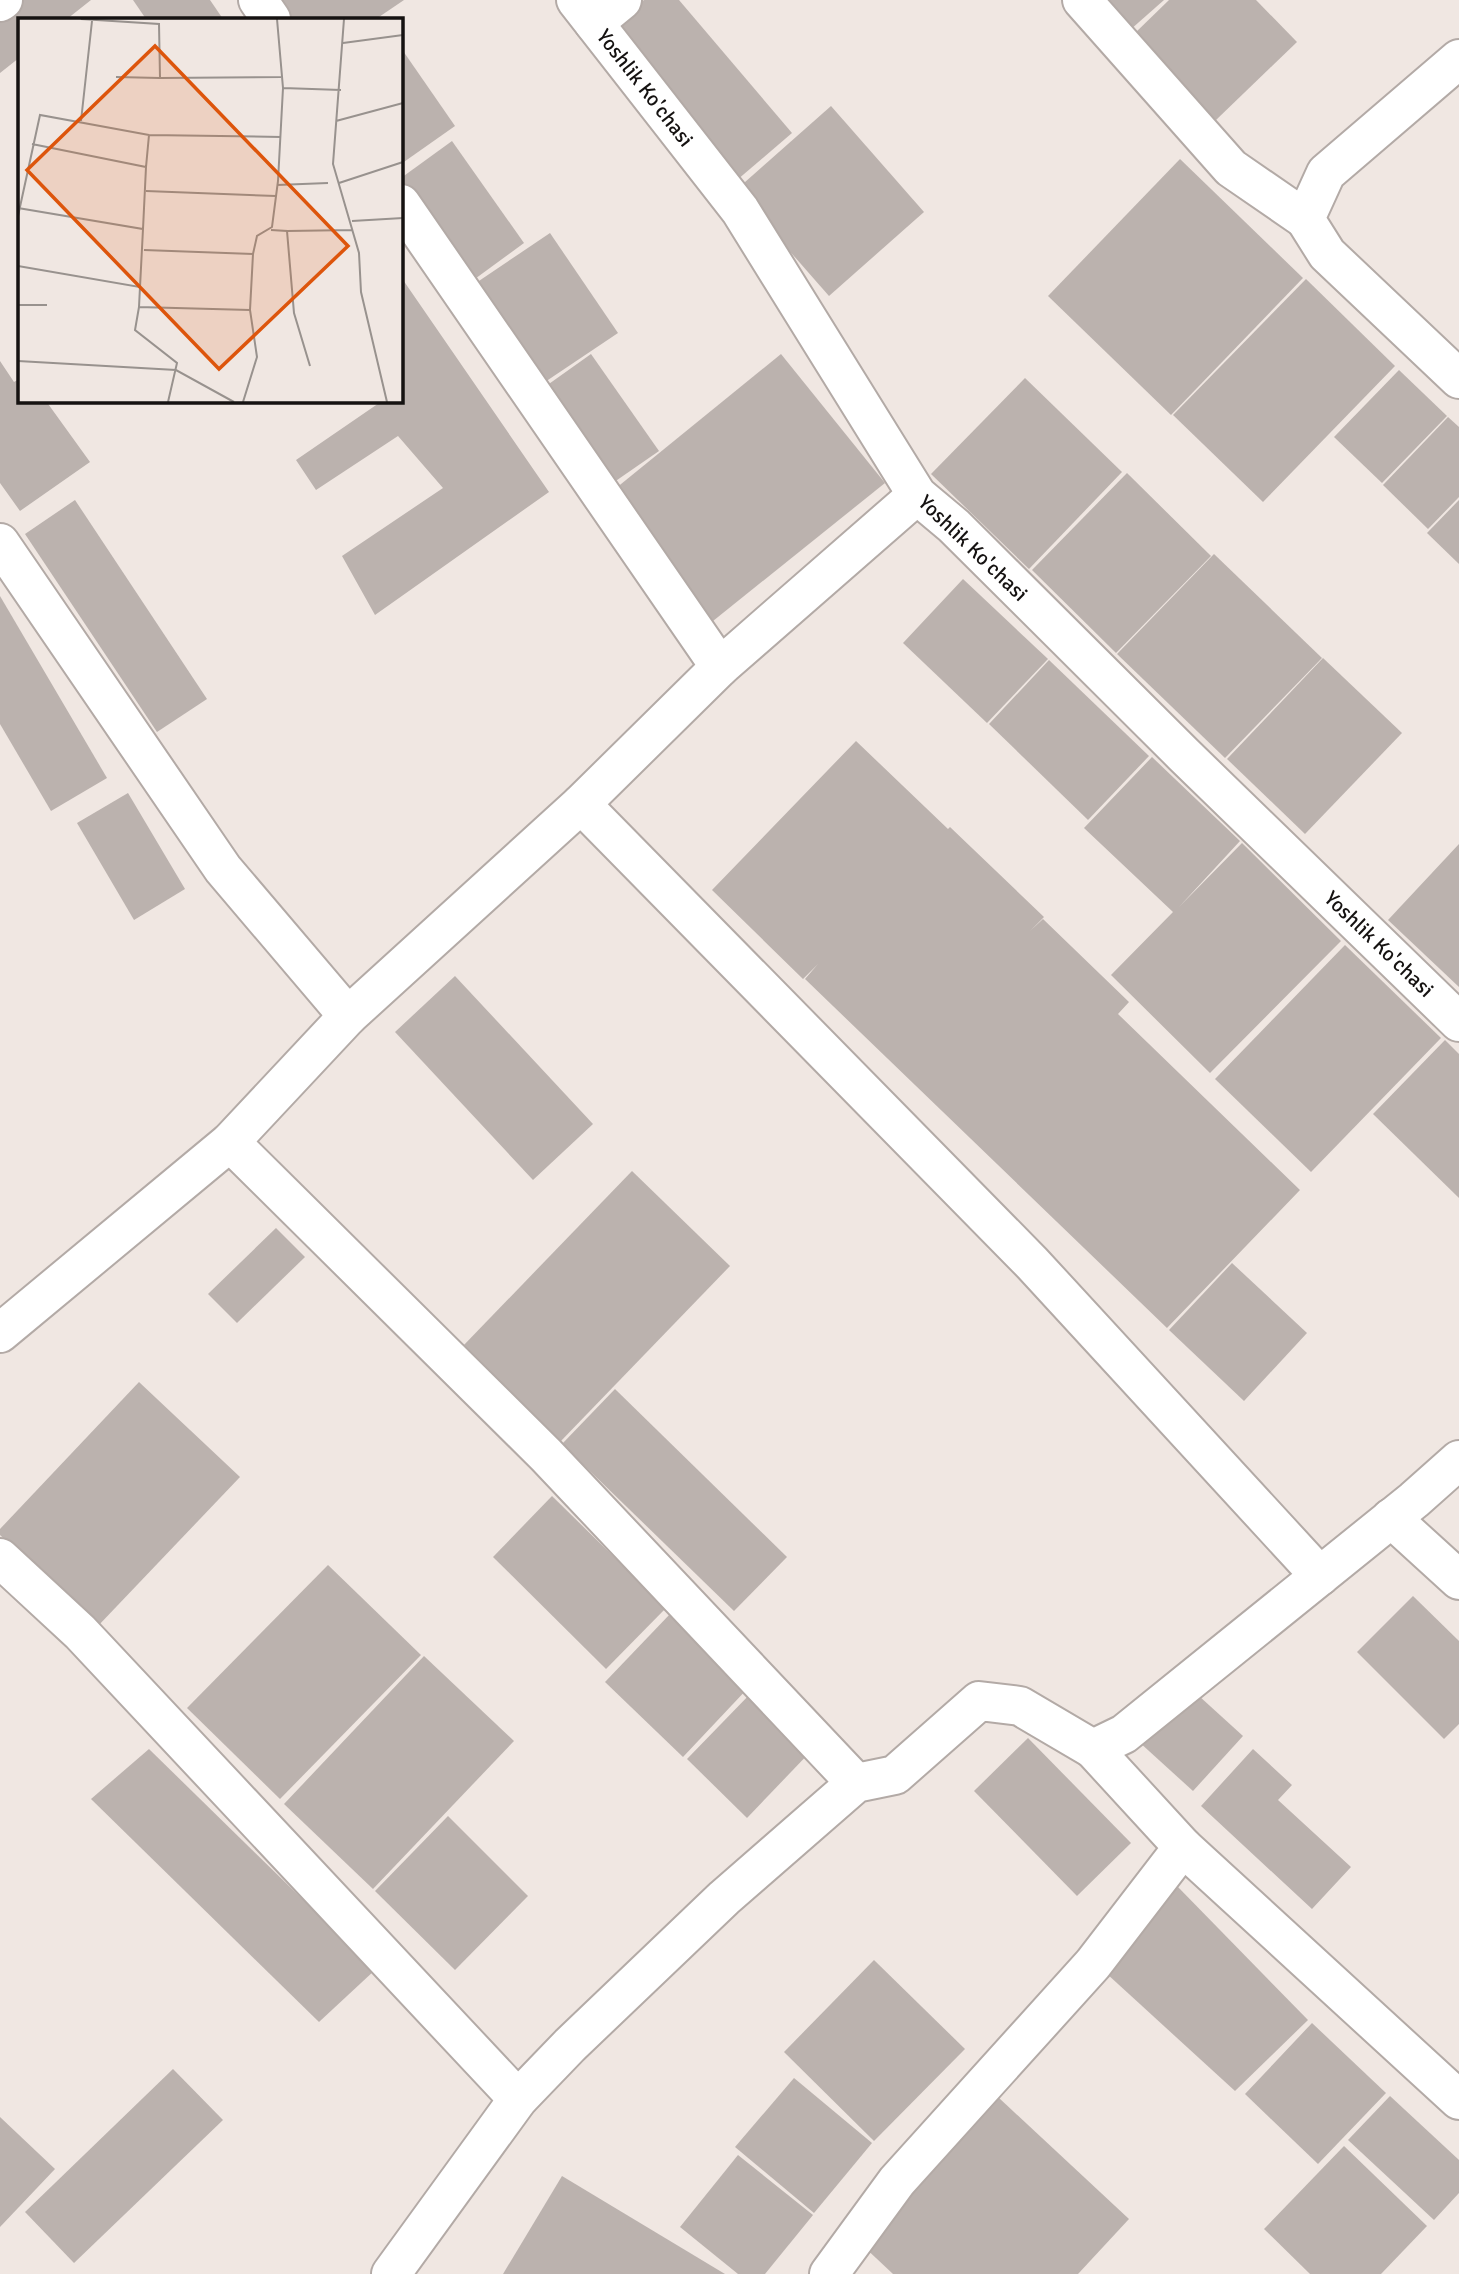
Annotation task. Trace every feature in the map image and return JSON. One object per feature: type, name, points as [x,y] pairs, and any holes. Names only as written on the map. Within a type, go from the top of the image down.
[{"type":"street","points":[[258,0],[270,18]]},
{"type":"street","points":[[1082,0],[1231,168],[1305,219],[1327,254],[1459,379]]},
{"type":"street","name":"Yoshlik Ko'chasi","points":[[598,8],[740,210],[916,495],[954,526],[1184,755],[1459,1022]]},
{"type":"street","points":[[1305,219],[1326,173],[1459,60]]},
{"type":"street","points":[[402,205],[720,667]]},
{"type":"street","points":[[0,1333],[230,1142],[348,1016],[581,804],[720,667],[916,495]]},
{"type":"street","points":[[0,542],[223,869],[348,1016]]},
{"type":"street","points":[[581,804],[1032,1263],[1320,1576]]},
{"type":"street","points":[[230,1142],[546,1455],[856,1783]]},
{"type":"street","points":[[1093,1749],[1124,1734],[1459,1460]]},
{"type":"street","points":[[1391,1518],[1459,1580]]},
{"type":"street","points":[[0,1558],[80,1632],[519,2099]]},
{"type":"street","points":[[391,2274],[519,2099],[570,2045],[724,1898],[856,1783],[895,1775],[979,1701],[1020,1706],[1093,1749],[1184,1847],[1459,2100]]},
{"type":"street","points":[[829,2274],[897,2181],[1093,1964],[1184,1847]]},
{"type":"building","points":[[19,0],[91,0],[68,18],[18,18],[18,59],[0,73],[0,12]]},
{"type":"building","points":[[133,0],[210,0],[222,18],[145,18]]},
{"type":"building","points":[[278,0],[404,0],[377,18],[290,18]]},
{"type":"building","points":[[644,0],[679,0],[792,133],[737,180],[609,30]]},
{"type":"building","points":[[1104,0],[1164,0],[1130,30]]},
{"type":"building","points":[[1169,0],[1256,0],[1297,42],[1216,120],[1133,35]]},
{"type":"building","points":[[402,49],[455,126],[402,163]]},
{"type":"building","points":[[831,106],[924,212],[829,296],[736,190]]},
{"type":"building","points":[[452,141],[524,243],[468,284],[402,191],[402,177]]},
{"type":"building","points":[[1180,159],[1303,278],[1171,415],[1048,296]]},
{"type":"building","points":[[550,233],[618,333],[539,386],[470,287]]},
{"type":"building","points":[[402,278],[549,492],[375,615],[342,556],[443,488],[398,436],[316,490],[296,460],[381,402],[402,402]]},
{"type":"building","points":[[1306,279],[1395,366],[1263,502],[1173,415]]},
{"type":"building","points":[[591,354],[659,451],[607,487],[539,391]]},
{"type":"building","points":[[781,354],[885,483],[713,621],[610,493]]},
{"type":"building","points":[[0,361],[14,382],[18,380],[18,402],[47,402],[90,462],[20,511],[0,483]]},
{"type":"building","points":[[1399,370],[1447,416],[1382,483],[1334,437]]},
{"type":"building","points":[[1025,378],[1122,472],[1029,569],[931,474]]},
{"type":"building","points":[[1448,417],[1459,427],[1459,497],[1428,529],[1383,485]]},
{"type":"building","points":[[1127,473],[1211,556],[1116,653],[1032,570]]},
{"type":"building","points":[[75,500],[207,699],[157,732],[25,534]]},
{"type":"building","points":[[1459,500],[1459,564],[1427,533]]},
{"type":"building","points":[[1214,554],[1322,658],[1225,758],[1117,654]]},
{"type":"building","points":[[963,579],[1048,659],[987,723],[903,643]]},
{"type":"building","points":[[0,596],[107,778],[51,811],[0,724]]},
{"type":"building","points":[[1323,658],[1402,733],[1305,834],[1227,759]]},
{"type":"building","points":[[1049,660],[1149,756],[1088,820],[989,724]]},
{"type":"building","points":[[856,741],[1044,917],[1030,931],[1043,919],[1129,1002],[1118,1014],[1300,1190],[1167,1328],[805,979],[818,964],[803,979],[712,890]]},
{"type":"building","points":[[1152,757],[1240,841],[1179,907],[1242,843],[1341,941],[1210,1073],[1111,975],[1173,912],[1084,828]]},
{"type":"building","points":[[128,793],[185,889],[134,920],[77,823]]},
{"type":"building","points":[[1459,844],[1459,987],[1388,920]]},
{"type":"building","points":[[1345,945],[1441,1038],[1311,1172],[1215,1079]]},
{"type":"building","points":[[455,976],[593,1124],[533,1180],[395,1032]]},
{"type":"building","points":[[1445,1040],[1459,1054],[1459,1198],[1373,1114]]},
{"type":"building","points":[[632,1171],[730,1266],[560,1442],[462,1347]]},
{"type":"building","points":[[276,1228],[305,1257],[237,1323],[208,1294]]},
{"type":"building","points":[[1232,1263],[1307,1333],[1244,1401],[1169,1330]]},
{"type":"building","points":[[139,1382],[240,1477],[97,1627],[0,1535],[0,1529]]},
{"type":"building","points":[[615,1389],[787,1557],[734,1611],[562,1444]]},
{"type":"building","points":[[552,1496],[666,1608],[606,1669],[493,1557]]},
{"type":"building","points":[[328,1565],[421,1655],[280,1799],[187,1708]]},
{"type":"building","points":[[1413,1596],[1459,1641],[1459,1724],[1444,1739],[1357,1652]]},
{"type":"building","points":[[671,1613],[749,1687],[683,1757],[605,1682]]},
{"type":"building","points":[[424,1656],[514,1741],[373,1889],[284,1804]]},
{"type":"building","points":[[1188,1686],[1243,1736],[1193,1791],[1138,1741]]},
{"type":"building","points":[[753,1691],[813,1749],[747,1818],[687,1759]]},
{"type":"building","points":[[1028,1738],[1131,1843],[1077,1896],[974,1791]]},
{"type":"building","points":[[149,1749],[375,1970],[319,2022],[91,1799]]},
{"type":"building","points":[[1253,1749],[1292,1785],[1278,1800],[1351,1867],[1312,1909],[1201,1806]]},
{"type":"building","points":[[448,1816],[528,1896],[455,1970],[375,1891]]},
{"type":"building","points":[[1177,1886],[1308,2020],[1235,2091],[1106,1973]]},
{"type":"building","points":[[874,1960],[965,2049],[874,2141],[784,2052]]},
{"type":"building","points":[[1312,2023],[1386,2093],[1318,2164],[1245,2094]]},
{"type":"building","points":[[173,2069],[223,2120],[74,2263],[25,2212]]},
{"type":"building","points":[[794,2078],[872,2143],[814,2213],[735,2147]]},
{"type":"building","points":[[1390,2096],[1459,2160],[1459,2193],[1434,2220],[1348,2140]]},
{"type":"building","points":[[998,2097],[1129,2219],[1078,2274],[893,2274],[860,2243]]},
{"type":"building","points":[[0,2117],[55,2169],[0,2227]]},
{"type":"building","points":[[1344,2146],[1427,2226],[1381,2274],[1310,2274],[1264,2229]]},
{"type":"building","points":[[738,2155],[813,2215],[765,2274],[738,2274],[680,2227]]},
{"type":"building","points":[[562,2176],[725,2274],[503,2274]]}]
